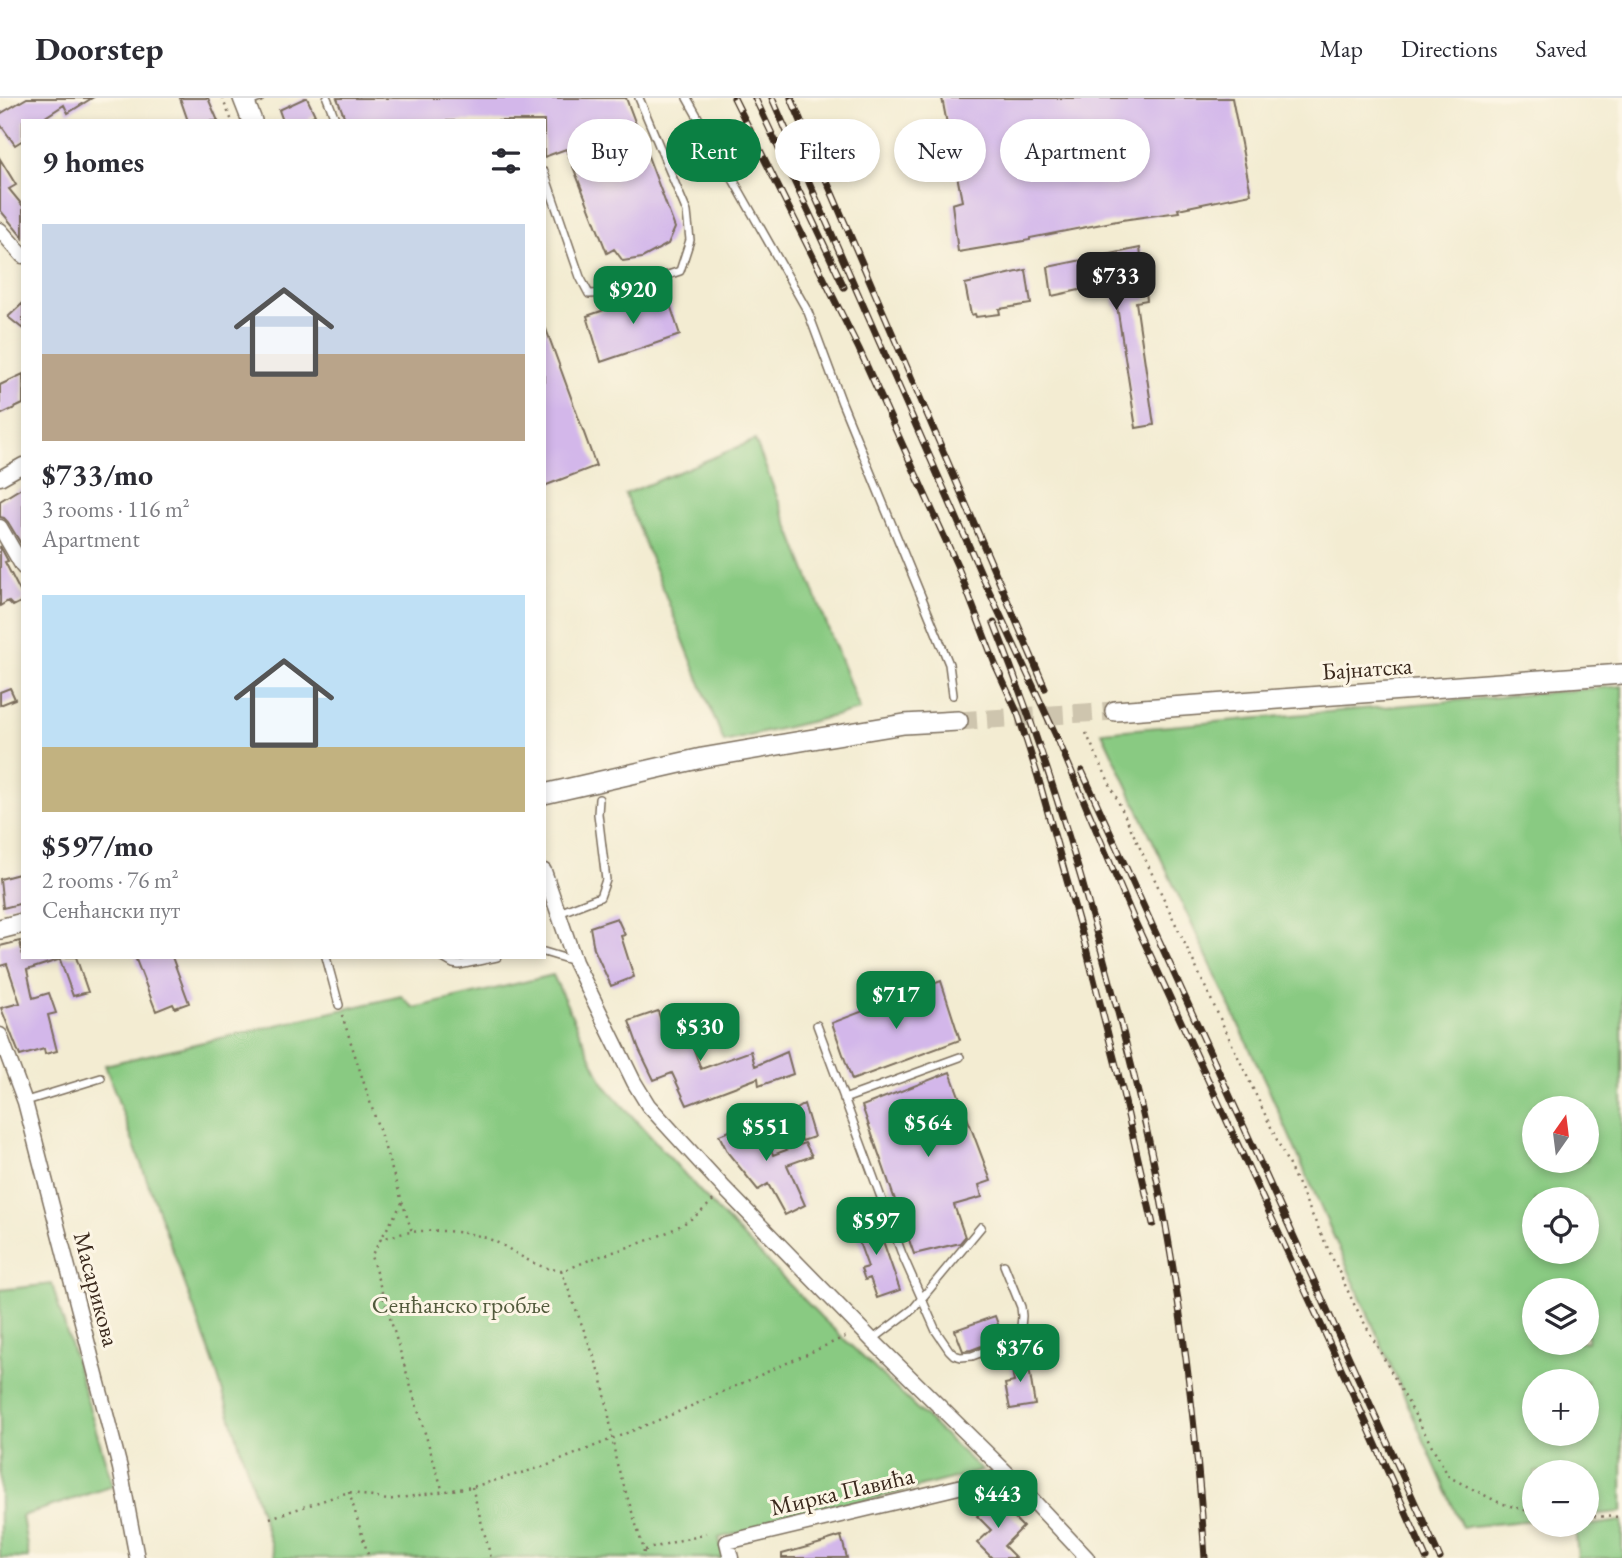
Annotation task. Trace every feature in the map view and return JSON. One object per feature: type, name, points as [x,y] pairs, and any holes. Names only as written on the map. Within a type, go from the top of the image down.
[{"type":"main road","name":"Бајнатска","points":[[1115,711],[1622,674]]},
{"type":"main road","points":[[546,794],[702,758],[797,741],[904,724],[958,721]]},
{"type":"main road","points":[[0,929],[21,924]]},
{"type":"street","points":[[0,230],[21,254]]},
{"type":"street","points":[[0,478],[21,466]]},
{"type":"street","points":[[0,527],[21,564]]},
{"type":"street","points":[[546,877],[575,962],[648,1105],[724,1188],[1009,1475],[1087,1558]]},
{"type":"street","name":"Масарикова","points":[[0,1035],[25,1102],[120,1468],[138,1558]]},
{"type":"street","name":"Мирка Павића","points":[[731,1558],[727,1542],[1009,1475]]},
{"type":"lane","points":[[327,98],[335,119]]},
{"type":"lane","points":[[546,178],[580,277],[589,294],[614,293],[680,271],[690,240],[687,212],[639,98]]},
{"type":"lane","points":[[687,98],[808,312],[842,403],[949,664],[953,695]]},
{"type":"lane","points":[[559,913],[600,897],[604,889],[606,880],[598,814],[599,799]]},
{"type":"lane","points":[[546,953],[575,962]]},
{"type":"lane","points":[[327,959],[339,1005]]},
{"type":"lane","points":[[444,959],[459,965],[488,959]]},
{"type":"lane","points":[[817,1025],[902,1254],[936,1331],[954,1355],[972,1356],[1009,1342],[1021,1327],[1021,1307],[1004,1265]]},
{"type":"lane","points":[[844,1099],[960,1057]]},
{"type":"lane","points":[[25,1102],[101,1078]]},
{"type":"lane","points":[[867,1334],[913,1309],[981,1227]]},
{"type":"path","points":[[222,98],[231,119]]},
{"type":"path","points":[[1086,733],[1354,1304],[1449,1477],[1500,1503],[1522,1509]]},
{"type":"path","points":[[339,1005],[412,1232]]},
{"type":"path","points":[[380,1239],[412,1232],[438,1231],[477,1235],[496,1241],[528,1261],[561,1270],[651,1240],[680,1225],[708,1205],[724,1188]]},
{"type":"path","points":[[402,1203],[371,1256],[443,1492]]},
{"type":"path","points":[[561,1270],[601,1376],[616,1461],[644,1550],[643,1558]]},
{"type":"path","points":[[270,1518],[349,1492],[387,1500],[471,1487],[546,1466],[867,1334]]},
{"type":"path","points":[[471,1487],[491,1558]]},
{"type":"path","points":[[349,1492],[369,1558]]},
{"type":"path","points":[[1599,1516],[1622,1517]]},
{"type":"path","points":[[644,1550],[706,1533]]},
{"type":"green space","points":[[755,440],[860,710],[724,742],[625,494]]},
{"type":"green space","points":[[1622,686],[1622,1512],[1599,1514],[1599,1460],[1522,1460],[1522,1521],[1462,1527],[1266,1083],[1102,732]]},
{"type":"green space","name":"Сенћанско гробље","points":[[553,975],[604,1085],[717,1210],[821,1317],[982,1471],[719,1538],[724,1558],[275,1558],[213,1361],[105,1065],[401,996],[414,1008]]},
{"type":"green space","points":[[52,1284],[113,1486],[22,1516],[29,1558],[0,1558],[0,1290]]},
{"type":"green space","points":[[1622,1521],[1622,1558],[1578,1558],[1576,1537],[1599,1537],[1599,1524]]},
{"type":"building","points":[[27,98],[92,98],[68,113],[64,105],[42,119],[21,119],[21,141],[15,145],[0,124],[0,114]]},
{"type":"building","points":[[180,98],[208,98],[217,119],[187,119]]},
{"type":"building","points":[[307,98],[315,115],[309,119],[282,119],[279,110]]},
{"type":"building","points":[[337,98],[626,98],[634,119],[567,119],[567,152],[566,149],[546,156],[546,119],[345,119]]},
{"type":"building","points":[[942,98],[1232,98],[1251,194],[1178,209],[1179,212],[1122,220],[958,252],[952,204],[962,201],[958,182],[986,182],[986,119],[946,119]]},
{"type":"building","points":[[0,159],[16,185],[9,189],[21,204],[21,236],[0,210]]},
{"type":"building","points":[[652,167],[675,228],[668,244],[642,258],[623,261],[614,249],[607,253],[579,182],[652,182]]},
{"type":"building","points":[[1140,248],[1147,300],[1136,302],[1154,425],[1136,428],[1111,283],[1052,296],[1048,267]]},
{"type":"building","points":[[1026,270],[1031,304],[999,309],[1000,314],[976,317],[975,314],[971,315],[965,284]]},
{"type":"building","points":[[665,289],[680,335],[601,362],[587,316]]},
{"type":"building","points":[[21,305],[21,327],[8,317]]},
{"type":"building","points":[[546,329],[596,466],[546,485]]},
{"type":"building","points":[[21,375],[21,405],[0,415],[0,385]]},
{"type":"building","points":[[21,488],[21,544],[8,522],[0,517],[0,501]]},
{"type":"building","points":[[0,546],[21,593],[21,602],[13,606],[8,601],[0,606]]},
{"type":"building","points":[[10,688],[15,699],[0,705],[0,692]]},
{"type":"building","points":[[19,874],[21,904],[3,908],[0,879]]},
{"type":"building","points":[[617,918],[625,935],[621,936],[634,977],[611,986],[594,949],[590,927]]},
{"type":"building","points":[[20,941],[21,959],[58,959],[27,970],[33,998],[49,993],[56,1013],[48,1015],[57,1051],[45,1054],[44,1049],[20,1056],[1,1008],[20,1003],[7,964],[0,966],[0,946]]},
{"type":"building","points":[[60,959],[77,959],[88,992],[73,996]]},
{"type":"building","points":[[136,959],[173,959],[189,1003],[175,1008],[173,1004],[156,1011]]},
{"type":"building","points":[[941,981],[960,1040],[852,1080],[832,1023]]},
{"type":"building","points":[[658,1011],[668,1045],[689,1036],[701,1069],[751,1051],[755,1066],[787,1052],[793,1074],[759,1086],[758,1078],[687,1105],[672,1073],[654,1080],[629,1021]]},
{"type":"building","points":[[950,1072],[991,1181],[979,1185],[982,1197],[954,1205],[965,1237],[960,1243],[914,1254],[862,1106]]},
{"type":"building","points":[[804,1104],[814,1137],[802,1141],[793,1111]]},
{"type":"building","points":[[761,1119],[773,1155],[805,1143],[812,1156],[787,1165],[805,1205],[785,1215],[768,1184],[758,1190],[728,1153],[719,1135]]},
{"type":"building","points":[[874,1215],[900,1290],[877,1298],[870,1278],[865,1280],[861,1269],[868,1267],[852,1223]]},
{"type":"building","points":[[995,1316],[1003,1338],[963,1351],[955,1330]]},
{"type":"building","points":[[1027,1355],[1035,1405],[1010,1409],[1005,1384],[1014,1382],[1010,1358]]},
{"type":"building","points":[[994,1498],[1023,1527],[1004,1546],[1016,1558],[992,1558],[977,1543],[991,1530],[977,1516]]},
{"type":"building","points":[[841,1536],[847,1558],[782,1558],[782,1554]]},
{"type":"tunnel","points":[[958,721],[1115,711]]},
{"type":"railway","points":[[734,98],[859,349],[957,565],[995,664],[1018,714],[1087,952],[1153,1224]]},
{"type":"railway","points":[[755,98],[844,287]]},
{"type":"railway","points":[[772,98],[983,578],[1059,742],[1135,922],[1426,1558]]},
{"type":"railway","points":[[791,98],[1045,688]]},
{"type":"railway","points":[[994,623],[1048,772],[1072,848],[1144,1119],[1161,1198],[1186,1357],[1205,1558]]},
{"type":"railway","points":[[1082,771],[1440,1558]]}]
